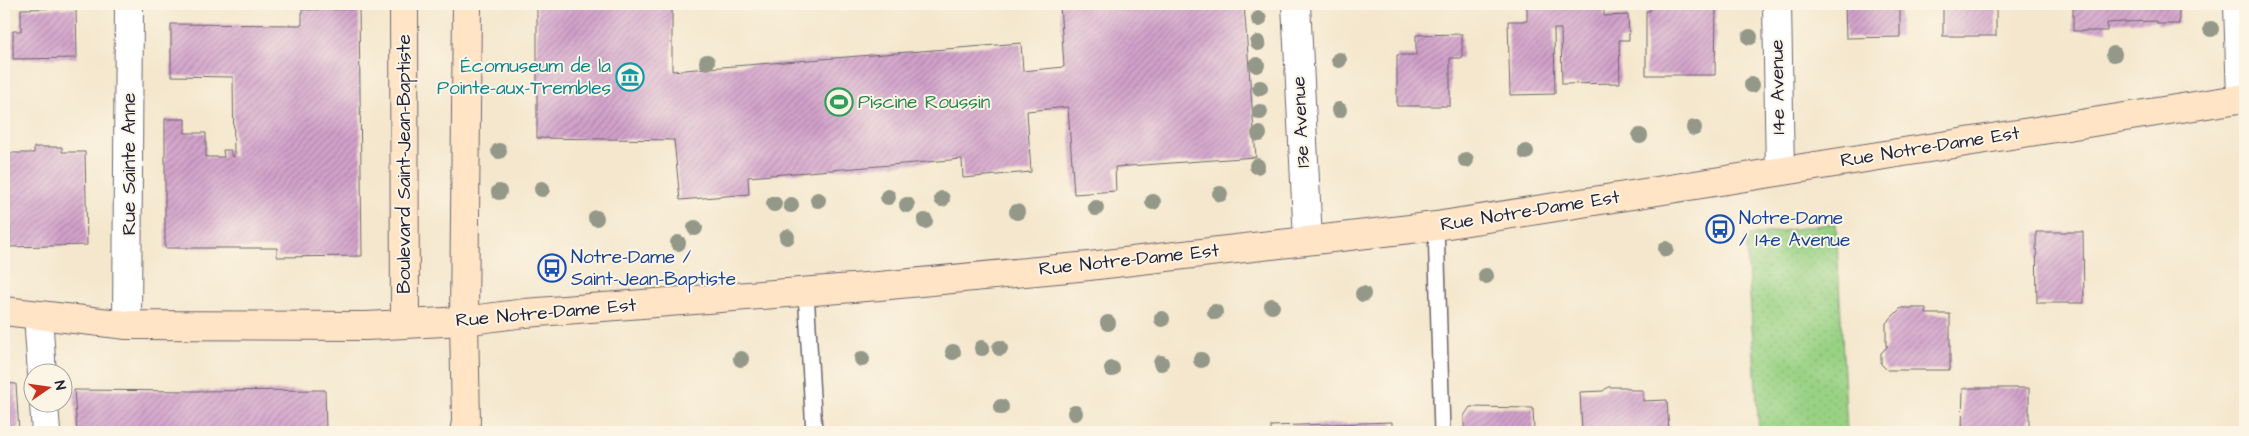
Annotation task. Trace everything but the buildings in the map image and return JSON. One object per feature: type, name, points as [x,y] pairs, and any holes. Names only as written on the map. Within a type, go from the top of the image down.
[{"type":"main road","name":"Boulevard Saint-Jean-Baptiste","points":[[404,4],[405,324]]},
{"type":"main road","points":[[464,432],[466,422],[464,321],[467,4]]},
{"type":"main road","name":"Rue Notre-Dame Est","points":[[4,311],[127,325],[405,324],[464,321],[525,313],[1088,266],[1436,226],[2243,98]]},
{"type":"street","name":"Rue Sainte Anne","points":[[127,325],[129,4]]},
{"type":"street","name":"13e Avenue","points":[[1296,4],[1308,240]]},
{"type":"street","name":"14e Avenue","points":[[1777,4],[1780,171]]},
{"type":"street","points":[[2238,4],[2243,98]]},
{"type":"street","points":[[38,315],[41,364]]},
{"type":"street","points":[[45,414],[46,432]]},
{"type":"lane","points":[[1436,226],[1442,432]]},
{"type":"lane","points":[[806,291],[814,432]]},
{"type":"green space","points":[[1836,223],[1847,432],[1759,432],[1746,236]]},
{"type":"place","name":"Écomuseum de la Pointe-aux-Trembles","points":[[630,77]]},
{"type":"place","name":"Piscine Roussin","points":[[839,102]]},
{"type":"place","name":"Notre-Dame / 14e Avenue","points":[[1720,229]]},
{"type":"place","name":"Notre-Dame / Saint-Jean-Baptiste","points":[[552,268]]}]
